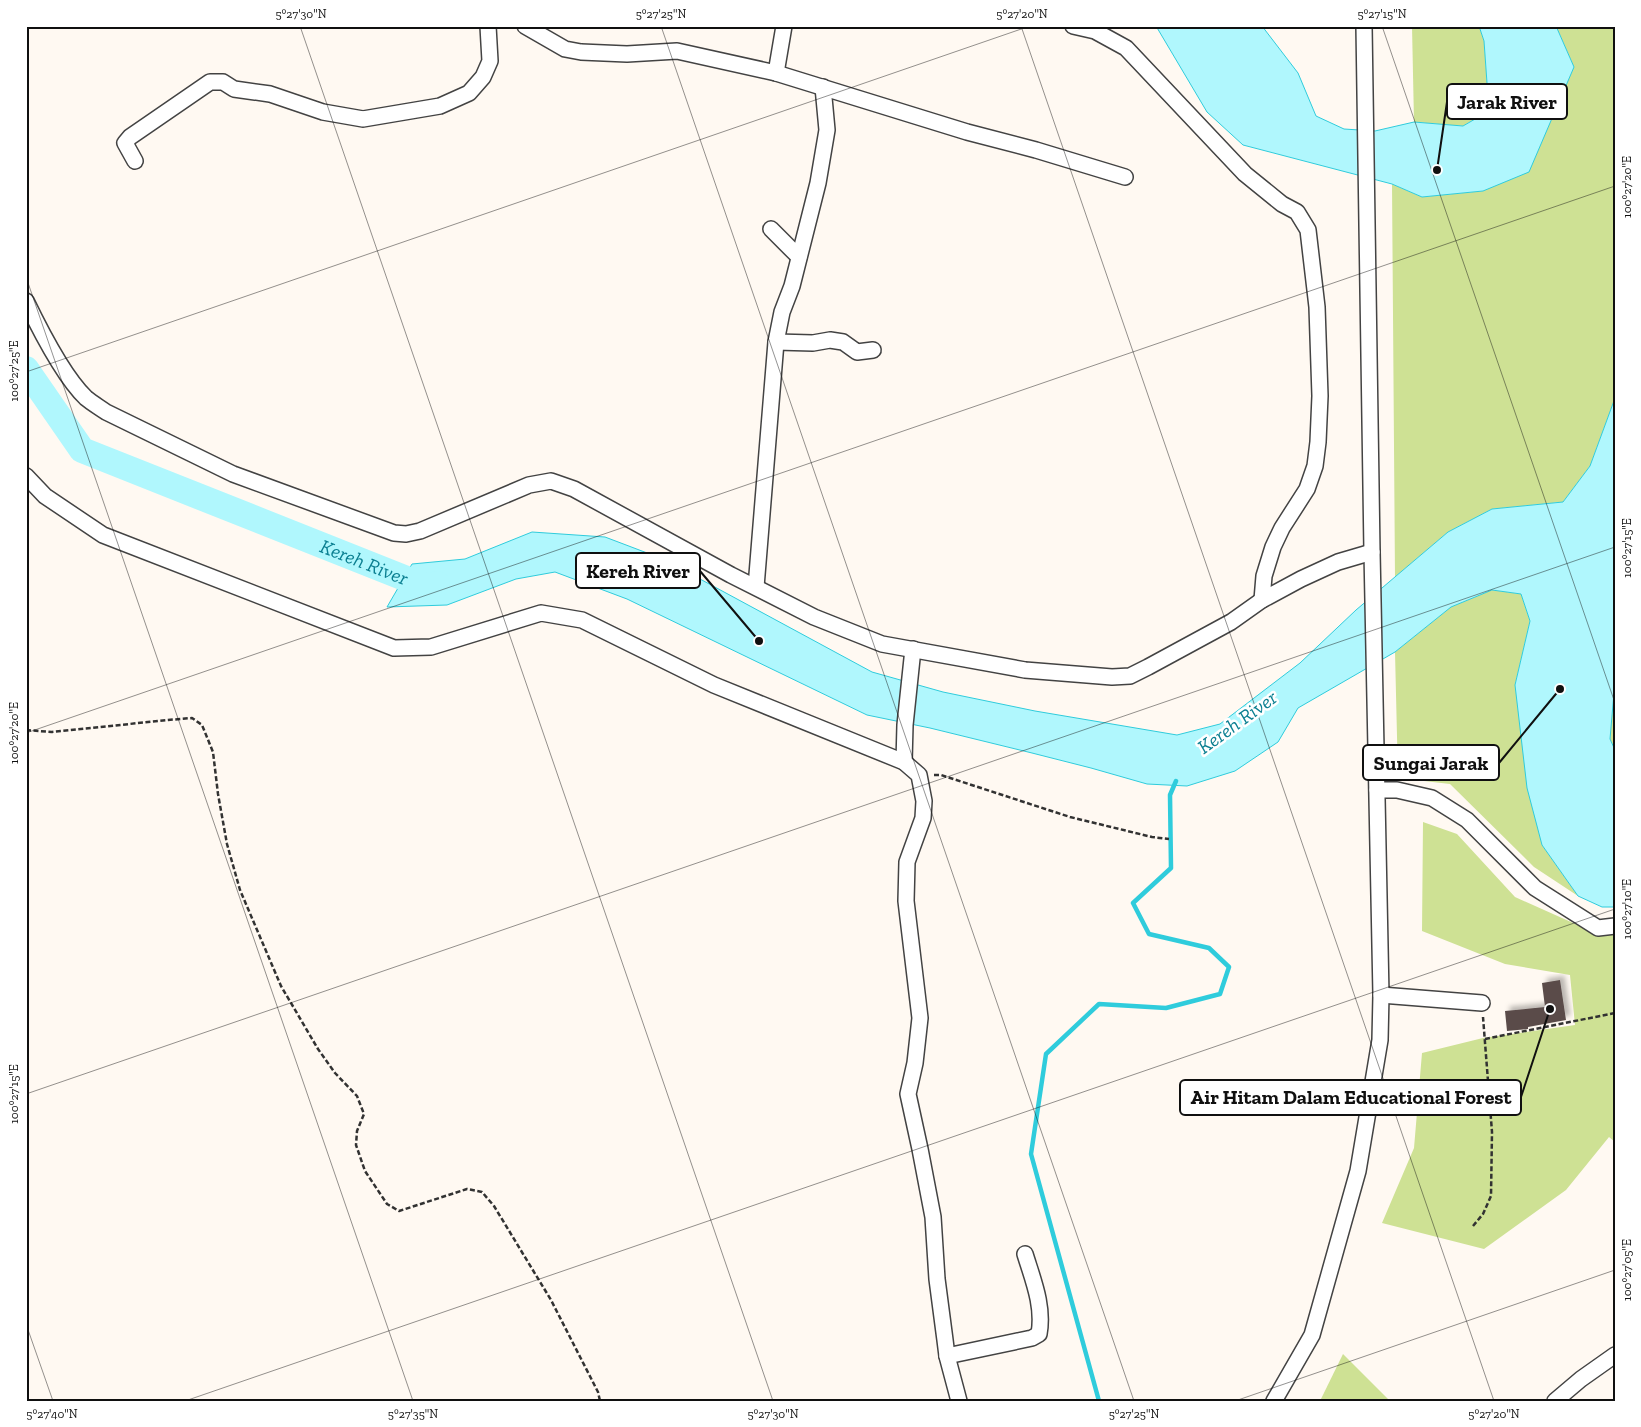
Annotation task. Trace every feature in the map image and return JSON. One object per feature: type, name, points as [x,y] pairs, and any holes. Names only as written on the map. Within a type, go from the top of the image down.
[{"type":"street","points":[[135,161],[125,143],[130,136],[210,82],[223,82],[234,89],[270,94],[323,112],[363,119],[440,106],[469,93],[483,77],[490,61],[488,26]]},
{"type":"street","points":[[525,26],[565,49],[581,52],[627,54],[677,50],[776,72],[967,132],[1036,150],[1125,177]]},
{"type":"street","points":[[776,72],[784,26]]},
{"type":"street","points":[[1073,26],[1096,31],[1126,48],[1245,174],[1282,204],[1297,212],[1308,230],[1317,307],[1320,396],[1318,442],[1315,466],[1307,488],[1282,528],[1273,547],[1264,576],[1262,600]]},
{"type":"street","points":[[1274,1401],[1312,1335],[1358,1171],[1380,1040],[1381,996],[1364,26]]},
{"type":"street","points":[[756,586],[776,342],[782,312],[792,286],[818,184],[827,130],[823,87]]},
{"type":"street","points":[[771,230],[799,257]]},
{"type":"street","points":[[26,301],[38,325],[74,384],[88,399],[106,412],[233,474],[394,533],[406,534],[420,531],[528,485],[551,481],[574,489],[731,575],[814,617],[912,654],[1025,670],[1112,677],[1130,676],[1231,622],[1262,600],[1301,579],[1338,562],[1372,558]]},
{"type":"street","points":[[776,342],[813,343],[830,340],[843,342],[857,352],[873,350]]},
{"type":"street","points":[[26,476],[45,496],[103,535],[394,648],[431,647],[541,613],[582,620],[714,685],[904,762],[919,775],[924,801],[923,818],[907,862],[906,902],[920,1018],[915,1062],[908,1094],[933,1217],[938,1279],[948,1356],[959,1401]]},
{"type":"street","points":[[904,762],[905,725],[912,654]]},
{"type":"street","points":[[1377,790],[1397,790],[1432,798],[1467,820],[1535,888],[1598,928],[1615,926]]},
{"type":"street","points":[[1381,996],[1482,1003]]},
{"type":"street","points":[[948,1356],[1032,1338],[1039,1334],[1041,1321],[1040,1305],[1025,1254]]},
{"type":"street","points":[[1555,1401],[1581,1379],[1615,1355]]},
{"type":"path","points":[[26,730],[52,732],[192,718],[202,724],[213,752],[227,844],[240,890],[281,986],[318,1049],[335,1073],[357,1096],[364,1114],[357,1131],[356,1145],[365,1171],[387,1204],[399,1211],[467,1189],[482,1192],[494,1206],[551,1300],[598,1392],[600,1401]]},
{"type":"path","points":[[919,775],[941,775],[1070,817],[1152,837],[1169,839]]},
{"type":"path","points":[[1473,1226],[1483,1214],[1490,1196],[1492,1132],[1482,1003]]},
{"type":"path","points":[[1484,1039],[1615,1012]]},
{"type":"green space","points":[[1412,26],[1479,26],[1484,41],[1489,111],[1463,126],[1414,122]]},
{"type":"green space","points":[[1556,26],[1615,26],[1615,398],[1590,466],[1563,502],[1492,509],[1448,532],[1395,577],[1392,184],[1422,197],[1483,191],[1574,67]]},
{"type":"green space","points":[[1492,590],[1521,594],[1530,621],[1515,685],[1542,845],[1578,896],[1534,867],[1450,784],[1398,778],[1395,652],[1451,607]]},
{"type":"green space","points":[[1615,681],[1615,750],[1610,739]]},
{"type":"green space","points":[[1423,822],[1457,834],[1515,897],[1600,935],[1615,934],[1615,1142],[1609,1137],[1566,1190],[1484,1249],[1382,1223],[1414,1148],[1422,1053],[1483,1038],[1575,1025],[1570,975],[1505,964],[1422,931]]},
{"type":"green space","points":[[1343,1354],[1390,1401],[1320,1401]]},
{"type":"water","points":[[1156,26],[1262,26],[1298,73],[1316,116],[1344,129],[1375,131],[1414,122],[1463,126],[1489,111],[1484,41],[1479,26],[1556,26],[1574,67],[1529,172],[1483,191],[1422,197],[1392,184],[1243,145],[1207,112]]},
{"type":"water","points":[[1615,398],[1615,681],[1610,739],[1615,750],[1615,907],[1602,907],[1578,896],[1542,845],[1527,788],[1515,685],[1530,621],[1521,594],[1492,590],[1451,607],[1395,652],[1298,708],[1278,742],[1235,771],[1187,786],[1147,784],[1032,753],[867,715],[627,599],[555,572],[516,579],[447,605],[387,607],[412,564],[465,559],[532,532],[605,537],[663,559],[872,672],[943,692],[1035,711],[1177,735],[1220,724],[1300,663],[1356,610],[1448,532],[1492,509],[1563,502],[1590,466]]},
{"type":"building","points":[[1560,980],[1566,1020],[1528,1027],[1528,1029],[1507,1031],[1505,1011],[1545,1007],[1542,983]]},
{"type":"waterway","name":"Kereh River","points":[[26,369],[82,450],[427,587],[437,584]]},
{"type":"waterway","points":[[1099,1401],[1031,1154],[1046,1054],[1099,1004],[1166,1008],[1220,994],[1229,967],[1209,948],[1149,934],[1133,903],[1171,868],[1170,795],[1176,781]]},
{"type":"place","name":"Jarak River","points":[[1437,170]]},
{"type":"place","name":"Kereh River","points":[[759,641]]},
{"type":"place","name":"Sungai Jarak","points":[[1560,689]]},
{"type":"place","name":"Air Hitam Dalam Educational Forest","points":[[1550,1009]]}]
